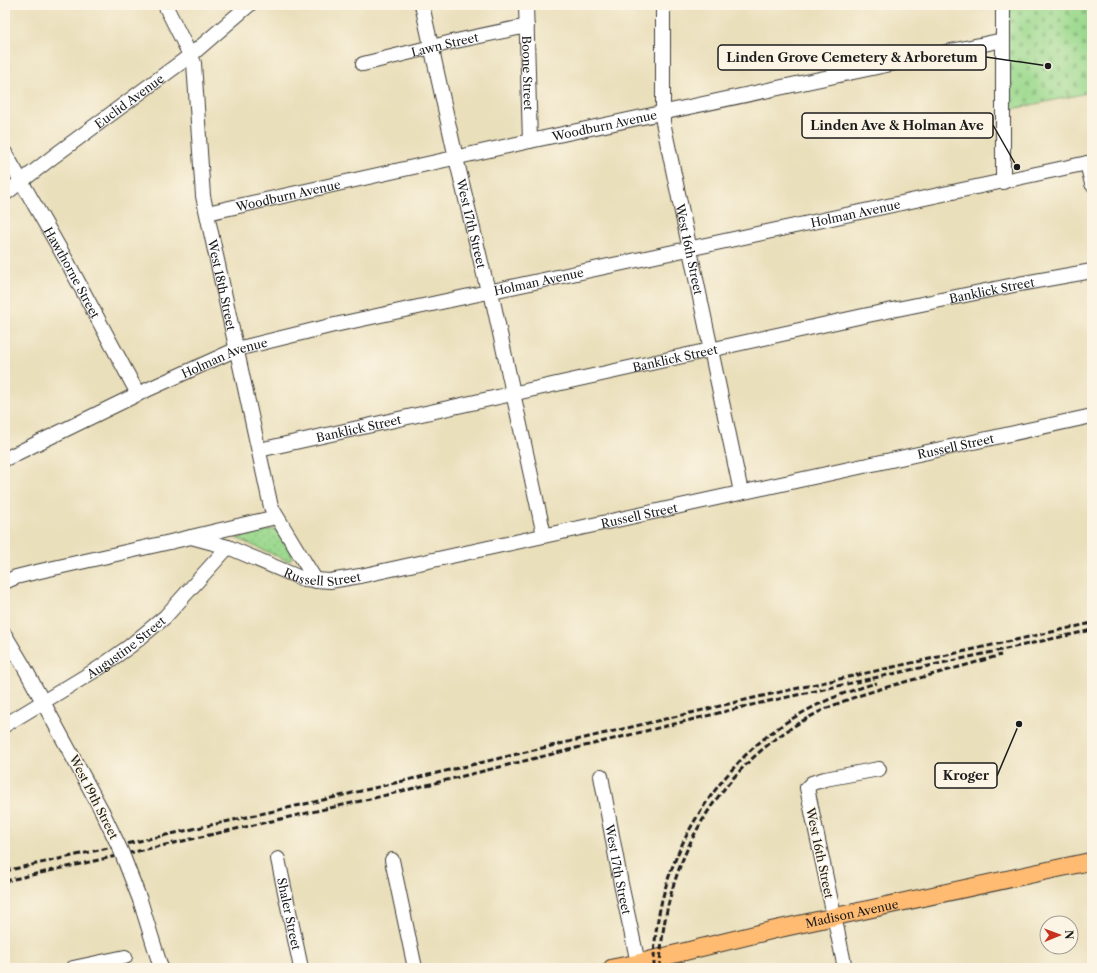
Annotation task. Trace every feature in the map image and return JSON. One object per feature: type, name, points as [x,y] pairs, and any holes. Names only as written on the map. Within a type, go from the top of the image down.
[{"type":"main road","name":"Madison Avenue","points":[[626,966],[834,917],[1092,861]]},
{"type":"street","name":"West 18th Street","points":[[164,5],[194,63],[203,196],[271,508],[316,581]]},
{"type":"street","name":"Euclid Avenue","points":[[5,194],[191,55],[249,5]]},
{"type":"street","name":"West 17th Street","points":[[422,5],[456,158],[486,282],[491,292],[544,535]]},
{"type":"street","name":"Boone Street","points":[[526,5],[530,141]]},
{"type":"street","name":"West 16th Street","points":[[663,5],[663,122],[741,492]]},
{"type":"street","points":[[1003,5],[1003,182]]},
{"type":"street","name":"Lawn Street","points":[[362,64],[431,46],[526,26]]},
{"type":"street","name":"Woodburn Avenue","points":[[207,213],[530,141],[1003,40]]},
{"type":"street","name":"Hawthorne Street","points":[[5,153],[69,265],[138,394]]},
{"type":"street","points":[[1090,162],[1092,184]]},
{"type":"street","name":"Holman Avenue","points":[[5,459],[138,394],[237,349],[330,326],[1090,162]]},
{"type":"street","name":"Banklick Street","points":[[258,450],[863,316],[1019,284],[1092,271]]},
{"type":"street","name":"Russell Street","points":[[191,537],[228,547],[303,579],[330,581],[360,576],[1092,416]]},
{"type":"street","name":"Russell Street","points":[[5,582],[16,577],[36,572],[276,517]]},
{"type":"street","name":"Augustine Street","points":[[5,725],[99,668],[130,646],[165,617],[228,547]]},
{"type":"street","name":"West 19th Street","points":[[5,635],[23,665],[102,811],[121,851],[140,900],[161,968]]},
{"type":"street","name":"West 16th Street","points":[[845,968],[807,788],[812,783],[825,779],[879,769]]},
{"type":"street","name":"West 17th Street","points":[[601,776],[621,884],[626,966]]},
{"type":"street","name":"Shaler Street","points":[[278,859],[301,968]]},
{"type":"street","points":[[392,860],[415,968]]},
{"type":"street","points":[[73,968],[125,957]]},
{"type":"green space","points":[[1003,5],[1092,5],[1092,92],[1003,111]]},
{"type":"green space","points":[[274,529],[279,532],[292,553],[292,558],[288,561],[236,538]]},
{"type":"railway","points":[[5,871],[323,800],[758,697],[1092,623]]},
{"type":"railway","points":[[5,881],[374,798],[747,706],[1092,630]]},
{"type":"railway","points":[[660,968],[664,927],[673,887],[687,850],[706,815],[729,783],[757,754],[789,729],[825,709],[876,690],[1001,655]]},
{"type":"railway","points":[[654,968],[655,939],[667,883],[689,830],[721,783],[754,747],[770,734],[803,712],[840,695],[877,683]]},
{"type":"place","name":"Linden Grove Cemetery & Arboretum","points":[[1048,66]]},
{"type":"place","name":"Linden Ave & Holman Ave","points":[[1017,167]]},
{"type":"place","name":"Kroger","points":[[1019,724]]}]
